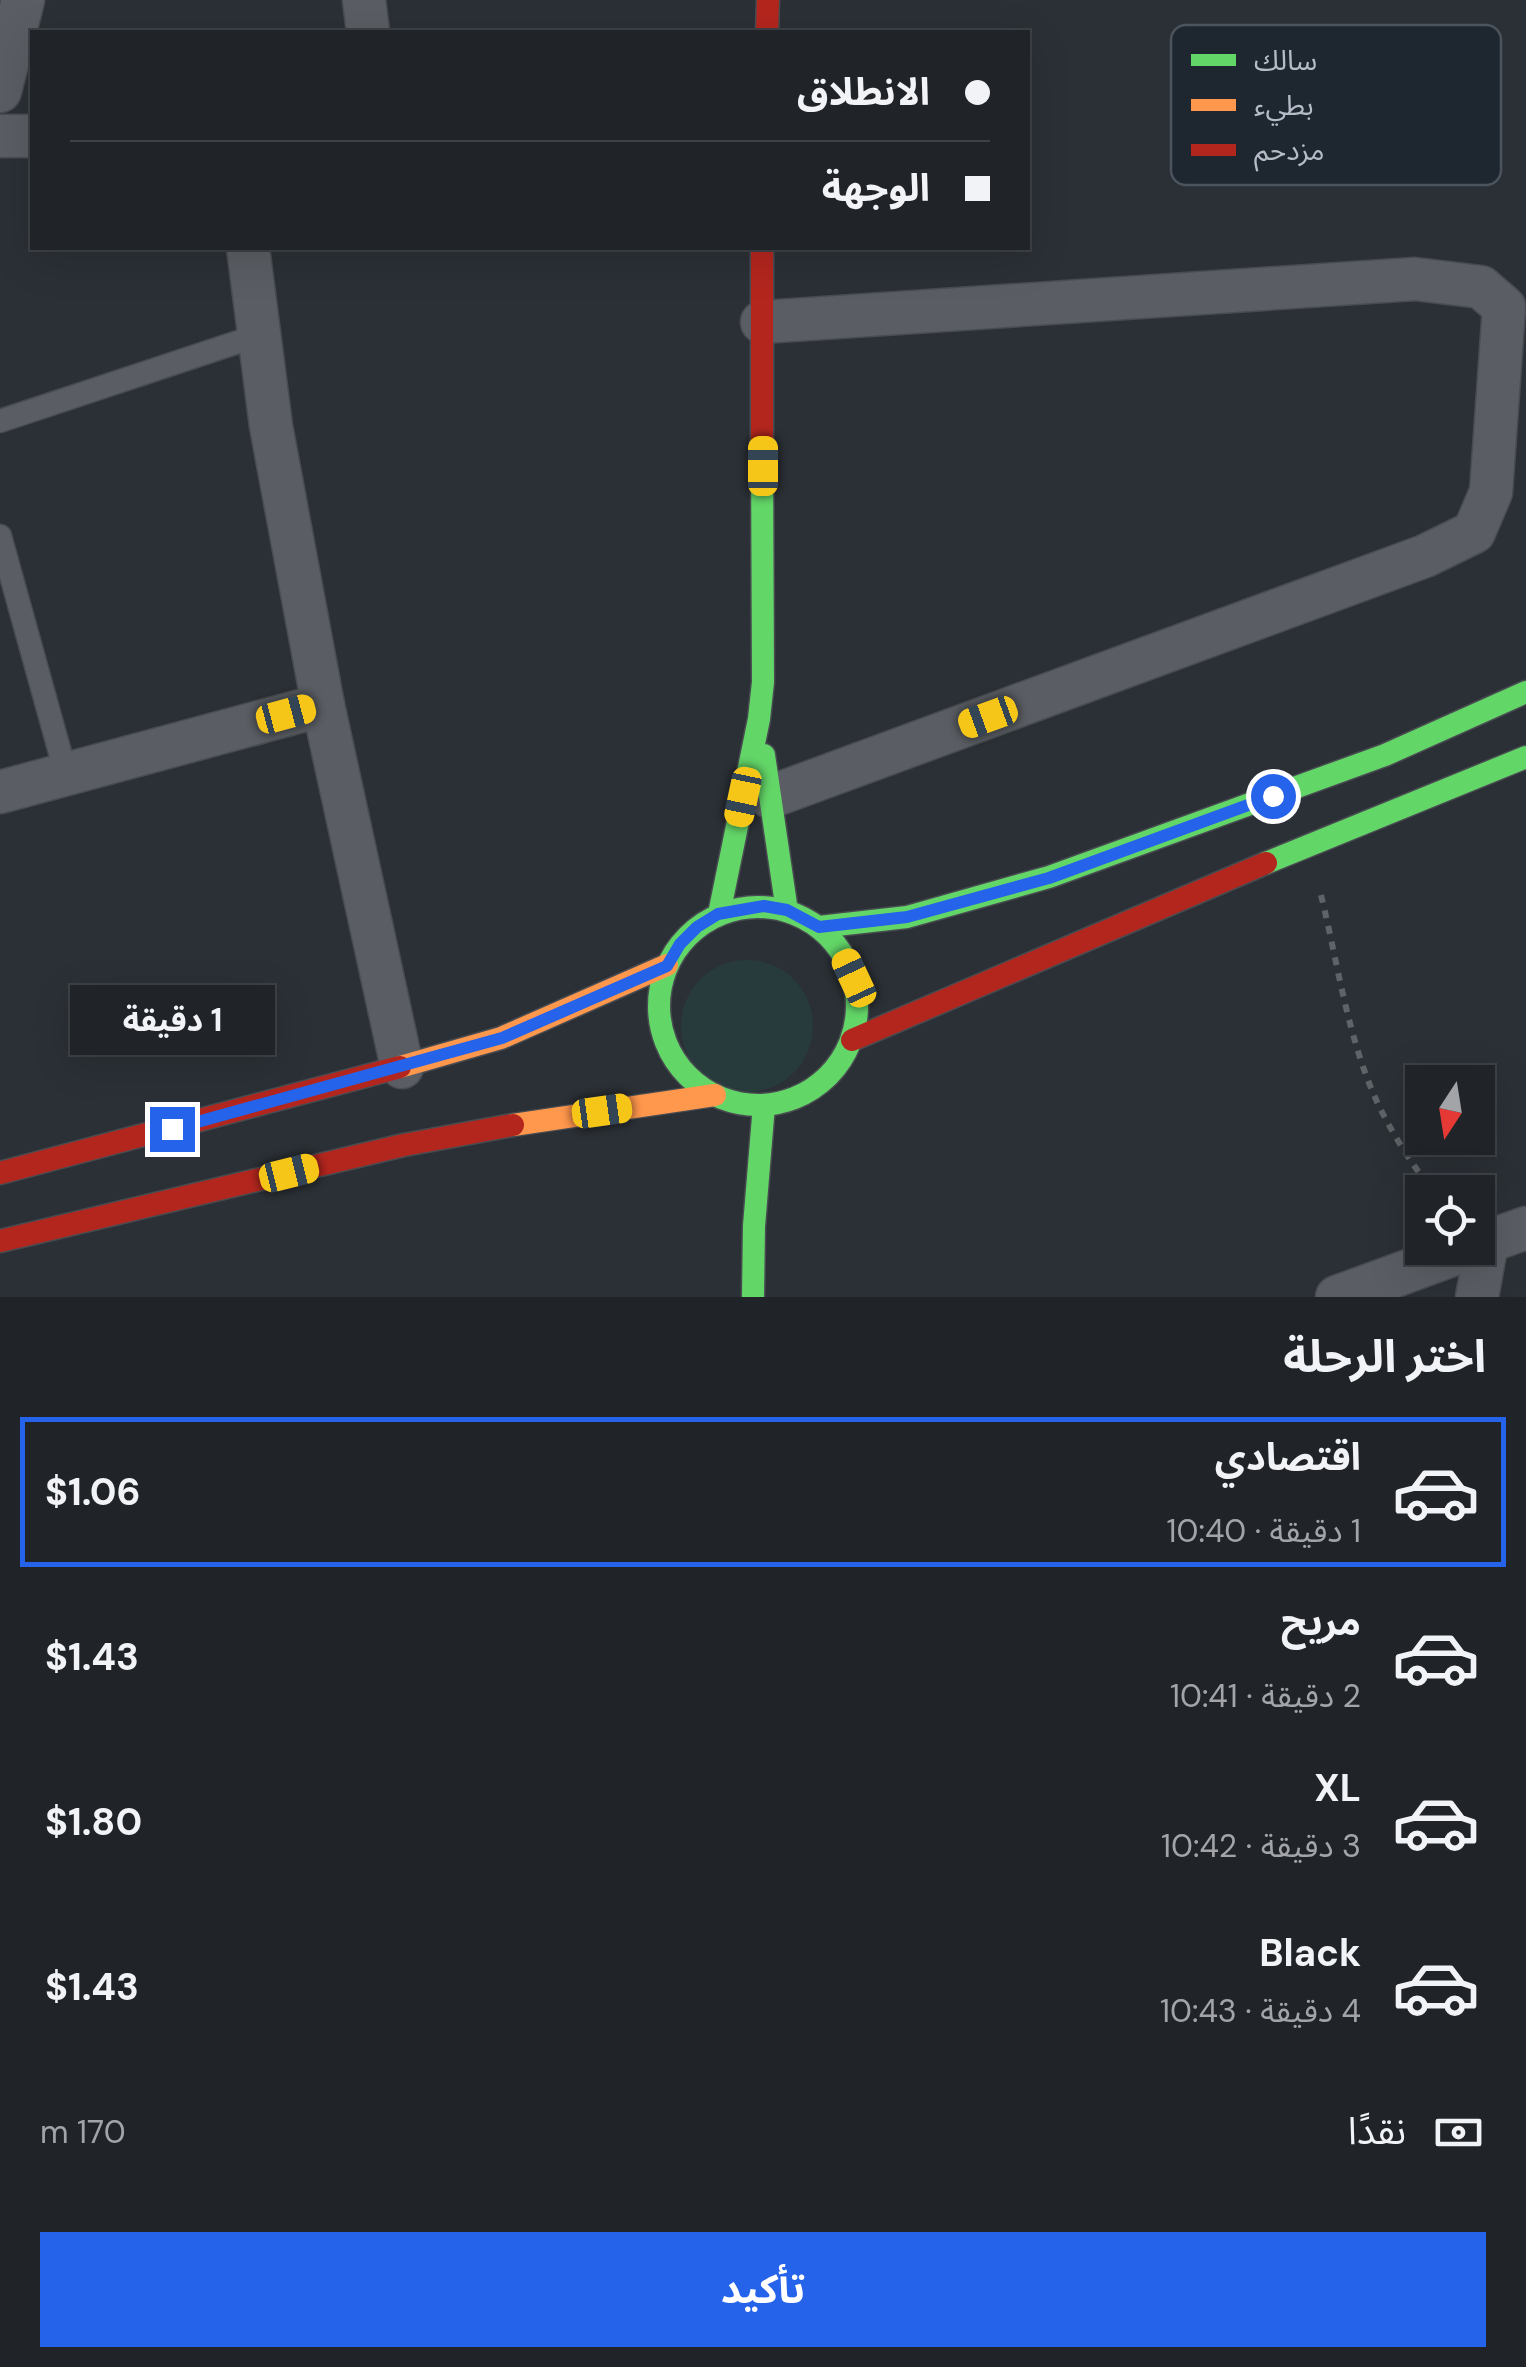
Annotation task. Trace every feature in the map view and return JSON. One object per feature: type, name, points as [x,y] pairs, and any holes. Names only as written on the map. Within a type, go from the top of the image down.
[{"type":"main road","points":[[767,30],[768,0]]},
{"type":"main road","points":[[718,914],[763,682],[762,250]]},
{"type":"main road","points":[[819,927],[907,917],[1049,878],[1385,755],[1526,692]]},
{"type":"main road","points":[[759,718],[787,910]]},
{"type":"main road","points":[[852,1040],[1526,757]]},
{"type":"main road","points":[[764,906],[787,910],[819,927],[841,949],[854,978],[858,1009],[852,1040],[838,1066],[818,1086],[792,1099],[764,1105],[739,1103],[715,1095],[690,1078],[671,1054],[660,1025],[659,995],[667,966],[680,944],[718,914],[764,906]]},
{"type":"main road","points":[[0,1173],[502,1038],[667,966]]},
{"type":"main road","points":[[0,1241],[404,1145],[564,1116],[715,1095]]},
{"type":"main road","points":[[753,1297],[754,1226],[764,1105]]},
{"type":"street","points":[[0,91],[24,0]]},
{"type":"street","points":[[364,0],[368,30]]},
{"type":"street","points":[[0,136],[30,136]]},
{"type":"street","points":[[248,250],[271,426],[323,705],[402,1066]]},
{"type":"street","points":[[762,322],[1414,280],[1481,287],[1504,307],[1491,492],[1474,532],[1425,556],[770,798]]},
{"type":"street","points":[[0,792],[323,705]]},
{"type":"street","points":[[1336,1297],[1424,1265]]},
{"type":"street","points":[[1477,1297],[1484,1265]]},
{"type":"lane","points":[[0,421],[259,335]]},
{"type":"lane","points":[[0,536],[66,774]]},
{"type":"path","points":[[1310,845],[1360,1056],[1378,1104],[1421,1175]]},
{"type":"shaded area","points":[[747,960],[772,965],[794,979],[808,1001],[813,1026],[808,1051],[794,1073],[772,1087],[747,1092],[722,1087],[700,1073],[686,1051],[681,1026],[686,1001],[700,979],[722,965]]},
{"type":"traffic: fast","points":[[719,914],[763,682],[762,446]]},
{"type":"traffic: fast","points":[[819,927],[907,917],[1049,877],[1385,755],[1526,692]]},
{"type":"traffic: fast","points":[[764,755],[787,911]]},
{"type":"traffic: fast","points":[[1266,863],[1526,757]]},
{"type":"traffic: fast","points":[[758,907],[796,915],[828,936],[849,968],[857,1006],[849,1044],[828,1076],[796,1097],[758,1105],[720,1097],[688,1076],[667,1044],[659,1006],[667,968],[688,936],[720,915],[758,907]]},
{"type":"traffic: fast","points":[[753,1297],[754,1226],[764,1105]]},
{"type":"traffic: slow","points":[[400,1067],[501,1038],[667,965]]},
{"type":"traffic: slow","points":[[513,1125],[715,1095]]},
{"type":"traffic: jam","points":[[767,30],[768,0]]},
{"type":"traffic: jam","points":[[762,250],[762,446]]},
{"type":"traffic: jam","points":[[852,1040],[1266,863]]},
{"type":"traffic: jam","points":[[0,1173],[400,1067]]},
{"type":"traffic: jam","points":[[0,1241],[404,1145],[513,1125]]},
{"type":"route","points":[[172,1129],[502,1038],[667,966],[680,944],[718,914],[764,906],[787,910],[819,927],[907,917],[1049,878],[1273,796]]}]
